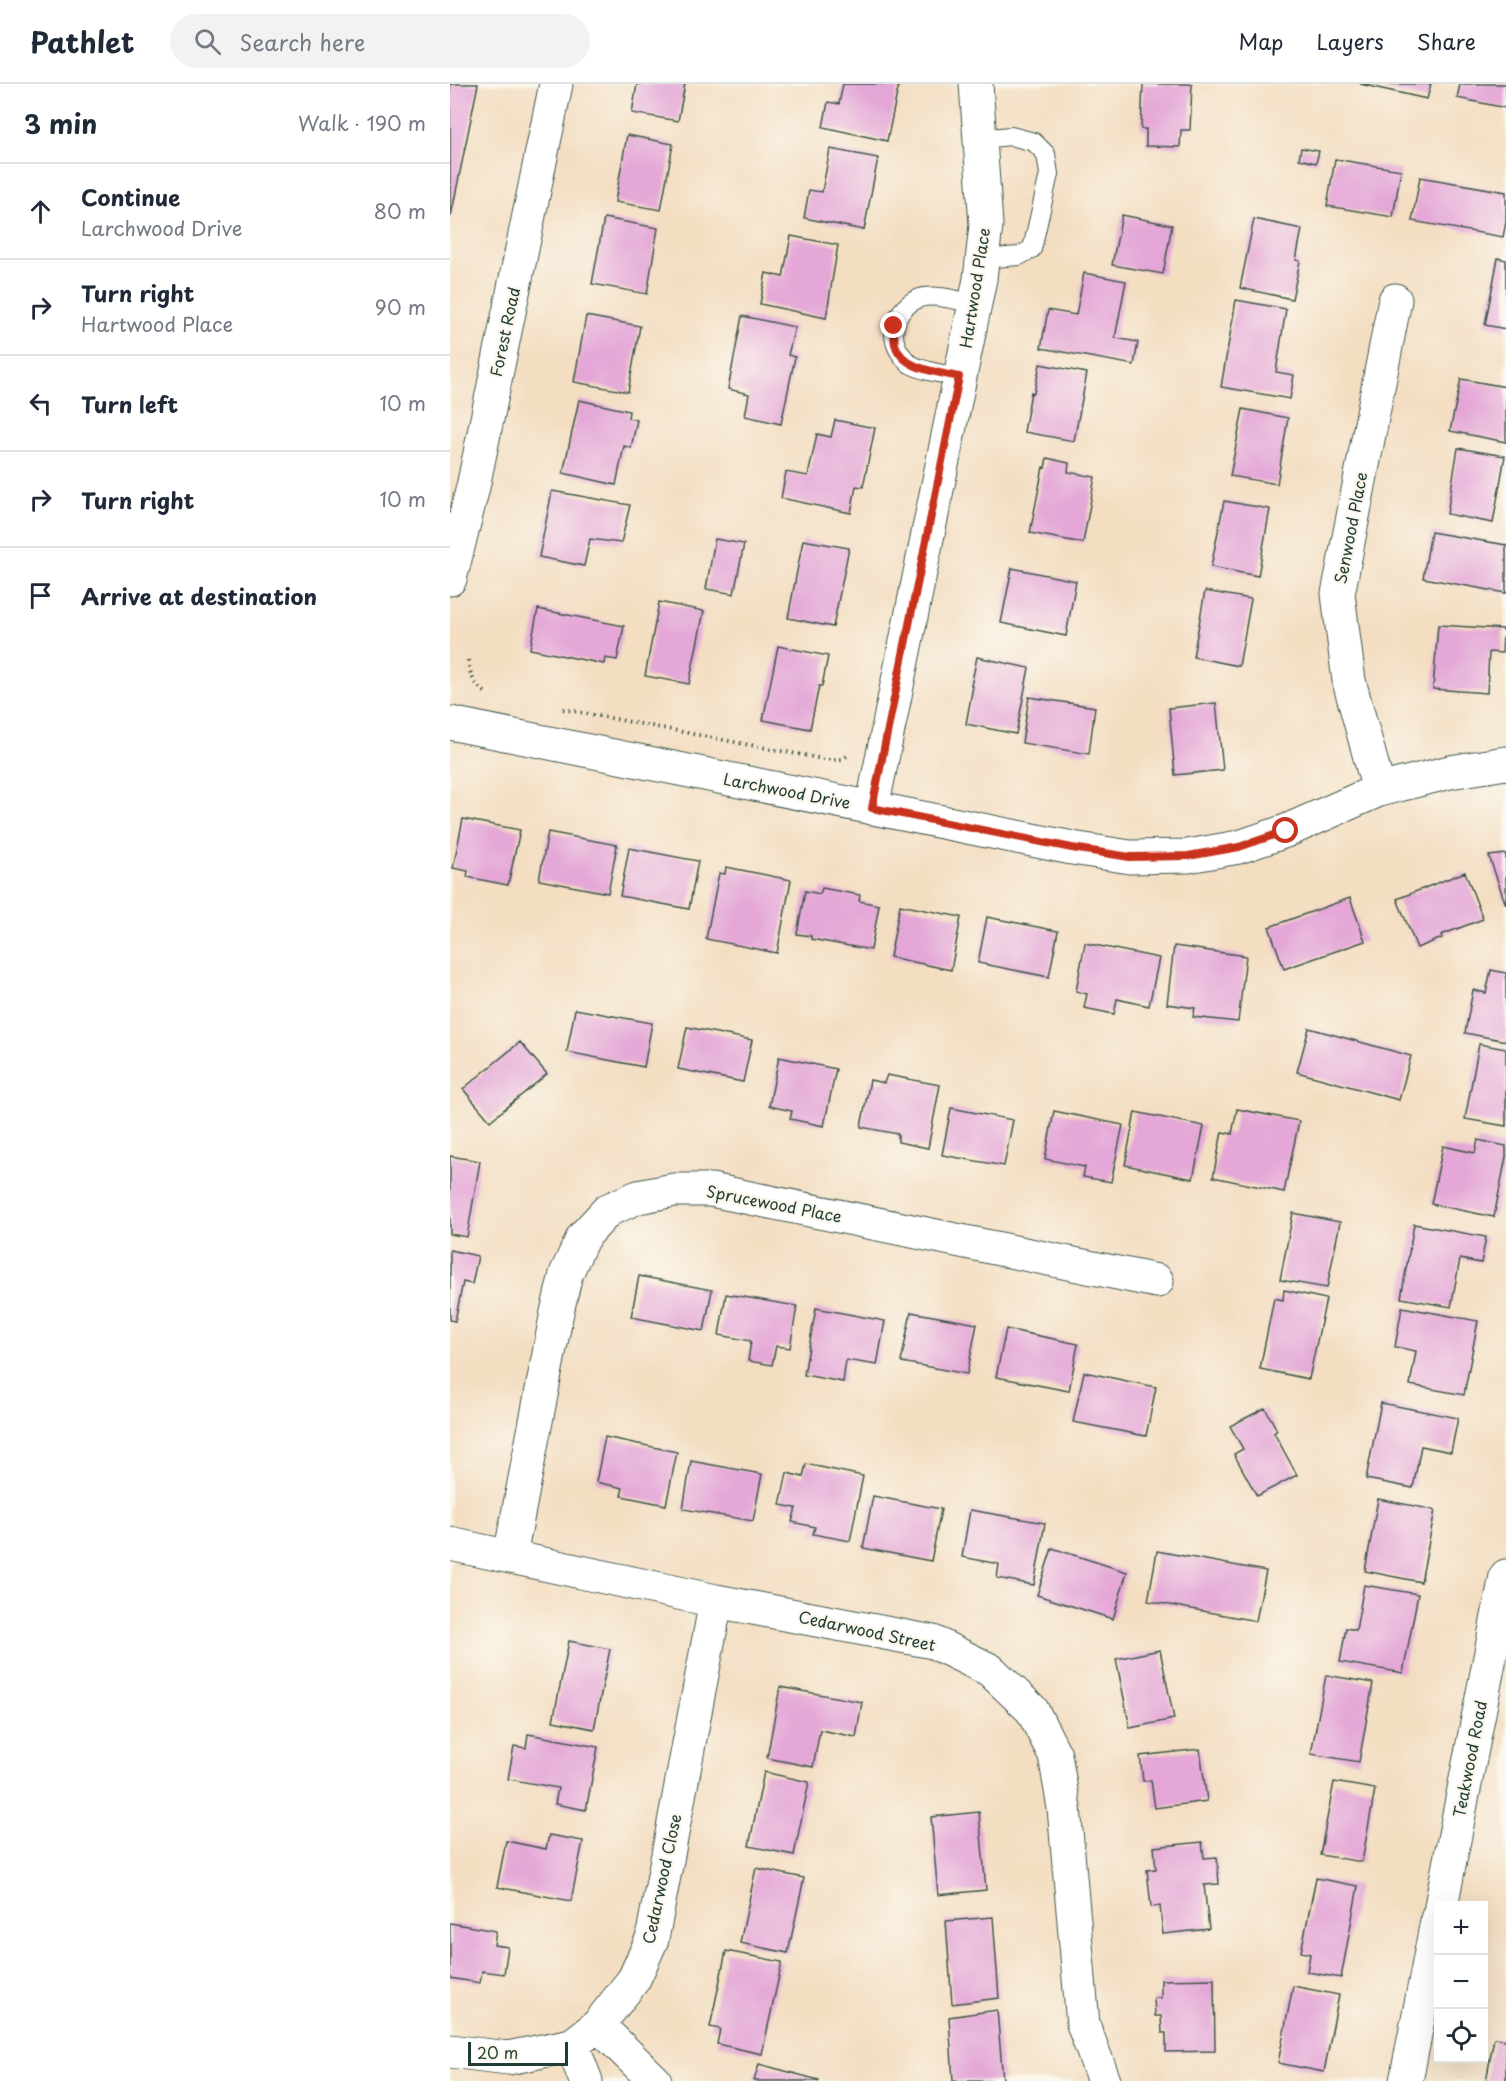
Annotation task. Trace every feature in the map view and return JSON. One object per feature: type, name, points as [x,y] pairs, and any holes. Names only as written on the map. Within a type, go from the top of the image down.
[{"type":"street","name":"Forest Road","points":[[450,579],[462,485],[556,84]]},
{"type":"street","name":"Hartwood Place","points":[[872,808],[975,304],[982,259],[986,225],[976,84]]},
{"type":"street","name":"Senwood Place","points":[[1380,790],[1349,681],[1338,594],[1395,300]]},
{"type":"street","name":"Larchwood Drive","points":[[450,723],[1072,848],[1130,857],[1188,856],[1239,847],[1286,831],[1380,790],[1450,772],[1506,764]]},
{"type":"street","name":"Sprucewood Place","points":[[510,1556],[566,1274],[583,1237],[608,1210],[638,1197],[674,1190],[711,1190],[1157,1281]]},
{"type":"street","name":"Cedarwood Street","points":[[450,1544],[717,1601],[933,1642],[990,1670],[1032,1710],[1054,1755],[1064,1808],[1083,2024],[1104,2081]]},
{"type":"street","name":"Teakwood Road","points":[[1441,1901],[1506,1576]]},
{"type":"street","name":"Cedarwood Close","points":[[450,2051],[508,2058],[572,2045],[598,2025],[634,1980],[652,1939],[717,1601]]},
{"type":"street","points":[[1406,2081],[1434,1937]]},
{"type":"street","points":[[598,2025],[656,2081]]},
{"type":"street","points":[[572,2045],[586,2081]]},
{"type":"lane","points":[[980,139],[1011,136],[1034,142],[1046,154],[1049,174],[1032,249],[1018,256],[982,259]]},
{"type":"lane","points":[[959,377],[908,363],[895,346],[894,326],[903,307],[921,297],[942,297],[975,304]]},
{"type":"path","points":[[468,660],[470,674],[478,687],[487,694],[499,696]]},
{"type":"path","points":[[557,707],[828,760],[842,759],[855,752]]},
{"type":"building","points":[[450,84],[478,84],[451,216],[450,216]]},
{"type":"building","points":[[637,84],[685,84],[678,121],[632,113]]},
{"type":"building","points":[[843,84],[899,84],[887,141],[823,127],[828,102],[839,104]]},
{"type":"building","points":[[1143,84],[1192,84],[1190,130],[1181,130],[1180,147],[1146,146],[1146,129],[1141,129]]},
{"type":"building","points":[[1360,84],[1431,84],[1427,99]]},
{"type":"building","points":[[1460,84],[1506,84],[1506,108],[1457,98]]},
{"type":"building","points":[[627,135],[673,144],[661,210],[615,202]]},
{"type":"building","points":[[1301,148],[1319,151],[1316,163],[1299,159]]},
{"type":"building","points":[[830,149],[878,158],[864,230],[804,218],[809,190],[822,192]]},
{"type":"building","points":[[1335,159],[1401,170],[1393,217],[1327,206]]},
{"type":"building","points":[[1420,177],[1506,192],[1506,222],[1503,237],[1412,221]]},
{"type":"building","points":[[1122,215],[1172,225],[1163,274],[1112,265]]},
{"type":"building","points":[[604,218],[658,228],[647,294],[592,284]]},
{"type":"building","points":[[1254,219],[1302,229],[1296,260],[1300,261],[1292,299],[1240,288]]},
{"type":"building","points":[[791,236],[838,245],[826,318],[760,304],[766,273],[783,277]]},
{"type":"building","points":[[1498,258],[1506,260],[1506,329],[1485,325]]},
{"type":"building","points":[[1084,273],[1126,281],[1115,338],[1138,342],[1134,365],[1041,348],[1048,310],[1076,315]]},
{"type":"building","points":[[1236,300],[1286,309],[1276,372],[1294,375],[1290,399],[1221,387]]},
{"type":"building","points":[[586,316],[640,326],[628,392],[574,382]]},
{"type":"building","points":[[742,316],[795,327],[788,355],[795,357],[781,424],[745,416],[749,394],[728,389]]},
{"type":"building","points":[[1040,364],[1087,373],[1074,441],[1024,432],[1031,392],[1034,393]]},
{"type":"building","points":[[1461,379],[1506,387],[1506,442],[1450,431]]},
{"type":"building","points":[[579,400],[629,411],[628,418],[637,420],[631,448],[624,446],[616,485],[563,473]]},
{"type":"building","points":[[1243,409],[1288,418],[1277,484],[1230,476]]},
{"type":"building","points":[[835,420],[875,428],[863,487],[856,486],[851,513],[781,498],[786,472],[808,476],[817,434],[831,437]]},
{"type":"building","points":[[1458,448],[1505,456],[1493,523],[1447,514]]},
{"type":"building","points":[[1047,458],[1069,463],[1068,472],[1095,477],[1083,543],[1030,533],[1043,467],[1045,468]]},
{"type":"building","points":[[552,491],[630,505],[621,543],[590,539],[584,566],[539,557]]},
{"type":"building","points":[[1224,501],[1270,509],[1258,576],[1211,567]]},
{"type":"building","points":[[1431,532],[1506,545],[1506,593],[1423,578]]},
{"type":"building","points":[[715,539],[744,544],[734,594],[706,589]]},
{"type":"building","points":[[803,540],[849,548],[833,627],[788,618]]},
{"type":"building","points":[[1012,568],[1076,581],[1066,636],[1001,623]]},
{"type":"building","points":[[1205,591],[1251,599],[1239,666],[1193,657]]},
{"type":"building","points":[[659,602],[704,611],[689,684],[645,676]]},
{"type":"building","points":[[538,609],[624,626],[617,660],[605,658],[604,664],[530,649]]},
{"type":"building","points":[[1438,625],[1503,629],[1502,653],[1489,652],[1487,693],[1433,689]]},
{"type":"building","points":[[778,646],[828,656],[810,729],[763,720]]},
{"type":"building","points":[[977,657],[1029,668],[1016,734],[966,724]]},
{"type":"building","points":[[1029,697],[1095,707],[1089,754],[1022,743]]},
{"type":"building","points":[[1216,703],[1223,770],[1175,775],[1169,708]]},
{"type":"building","points":[[463,819],[520,830],[508,885],[467,877],[468,871],[453,868]]},
{"type":"building","points":[[548,832],[617,845],[608,893],[539,880]]},
{"type":"building","points":[[629,848],[698,861],[689,909],[620,896]]},
{"type":"building","points":[[1506,854],[1506,905],[1489,856]]},
{"type":"building","points":[[726,867],[791,880],[777,953],[706,939],[719,873],[725,874]]},
{"type":"building","points":[[1465,872],[1483,919],[1441,935],[1442,938],[1417,948],[1397,899]]},
{"type":"building","points":[[822,888],[860,895],[859,901],[879,905],[871,950],[811,939],[811,936],[797,934],[805,891],[820,894]]},
{"type":"building","points":[[1350,898],[1365,941],[1284,969],[1269,927]]},
{"type":"building","points":[[900,905],[961,917],[951,970],[890,957]]},
{"type":"building","points":[[987,917],[1058,931],[1049,977],[978,963]]},
{"type":"building","points":[[1085,943],[1159,958],[1149,1006],[1117,999],[1114,1014],[1084,1008],[1087,994],[1076,991]]},
{"type":"building","points":[[1174,946],[1246,956],[1238,1022],[1193,1017],[1195,1008],[1167,1004]]},
{"type":"building","points":[[1491,970],[1506,973],[1506,1041],[1465,1033],[1473,990],[1486,993]]},
{"type":"building","points":[[575,1009],[652,1023],[644,1067],[567,1052]]},
{"type":"building","points":[[687,1027],[752,1040],[743,1082],[678,1069]]},
{"type":"building","points":[[1309,1028],[1411,1056],[1399,1100],[1297,1072]]},
{"type":"building","points":[[520,1042],[547,1074],[490,1121],[463,1089]]},
{"type":"building","points":[[1479,1044],[1506,1049],[1506,1126],[1465,1119]]},
{"type":"building","points":[[779,1057],[836,1069],[824,1126],[790,1119],[792,1111],[769,1106]]},
{"type":"building","points":[[887,1075],[940,1085],[928,1148],[898,1142],[898,1134],[861,1127],[870,1080],[884,1083]]},
{"type":"building","points":[[951,1108],[1013,1120],[1004,1166],[942,1155]]},
{"type":"building","points":[[1237,1109],[1299,1121],[1284,1192],[1213,1177],[1222,1132],[1232,1134]]},
{"type":"building","points":[[1054,1111],[1123,1125],[1111,1182],[1083,1177],[1085,1167],[1045,1159]]},
{"type":"building","points":[[1135,1112],[1204,1126],[1193,1179],[1125,1165]]},
{"type":"building","points":[[1478,1140],[1506,1146],[1506,1157],[1494,1217],[1431,1204],[1443,1146],[1475,1153]]},
{"type":"building","points":[[450,1156],[480,1161],[467,1237],[450,1234]]},
{"type":"building","points":[[1293,1213],[1340,1222],[1327,1288],[1280,1280]]},
{"type":"building","points":[[1414,1224],[1486,1237],[1481,1263],[1460,1259],[1451,1307],[1401,1298]]},
{"type":"building","points":[[450,1250],[478,1256],[472,1284],[463,1282],[455,1321],[450,1320]]},
{"type":"building","points":[[639,1276],[712,1290],[704,1331],[631,1317]]},
{"type":"building","points":[[1284,1290],[1326,1299],[1309,1379],[1260,1369],[1274,1298],[1283,1300]]},
{"type":"building","points":[[726,1294],[797,1306],[790,1348],[776,1346],[772,1365],[748,1361],[751,1341],[719,1335]]},
{"type":"building","points":[[1402,1307],[1478,1321],[1464,1395],[1410,1385],[1416,1351],[1395,1347]]},
{"type":"building","points":[[816,1308],[885,1321],[877,1365],[846,1360],[843,1382],[804,1375]]},
{"type":"building","points":[[911,1312],[977,1324],[967,1374],[901,1362]]},
{"type":"building","points":[[1006,1329],[1078,1344],[1069,1391],[996,1377]]},
{"type":"building","points":[[1084,1372],[1156,1387],[1146,1436],[1073,1422]]},
{"type":"building","points":[[1381,1403],[1458,1418],[1451,1452],[1421,1446],[1413,1488],[1366,1479]]},
{"type":"building","points":[[1265,1408],[1277,1430],[1274,1433],[1297,1475],[1257,1496],[1234,1454],[1243,1449],[1230,1426]]},
{"type":"building","points":[[605,1437],[677,1452],[666,1505],[621,1496],[623,1488],[596,1482]]},
{"type":"building","points":[[691,1461],[762,1474],[753,1521],[683,1509]]},
{"type":"building","points":[[806,1464],[863,1476],[850,1541],[813,1534],[815,1527],[792,1522],[796,1508],[780,1505],[787,1473],[803,1477]]},
{"type":"building","points":[[873,1496],[941,1509],[931,1561],[863,1548]]},
{"type":"building","points":[[1378,1499],[1435,1510],[1421,1582],[1365,1571]]},
{"type":"building","points":[[970,1510],[1045,1523],[1034,1585],[997,1578],[999,1564],[962,1557]]},
{"type":"building","points":[[1052,1548],[1127,1572],[1113,1619],[1037,1595]]},
{"type":"building","points":[[1157,1551],[1266,1571],[1256,1621],[1148,1601]]},
{"type":"building","points":[[1364,1585],[1418,1594],[1403,1673],[1340,1662],[1346,1628],[1356,1630]]},
{"type":"building","points":[[569,1641],[610,1649],[594,1729],[553,1721]]},
{"type":"building","points":[[1160,1650],[1174,1719],[1130,1728],[1116,1659]]},
{"type":"building","points":[[1326,1675],[1373,1683],[1359,1762],[1311,1754]]},
{"type":"building","points":[[780,1687],[862,1702],[856,1737],[820,1730],[813,1767],[767,1758]]},
{"type":"building","points":[[528,1734],[598,1747],[586,1810],[555,1804],[558,1788],[508,1779],[514,1746],[526,1748]]},
{"type":"building","points":[[1200,1749],[1207,1801],[1155,1808],[1151,1780],[1143,1781],[1140,1756]]},
{"type":"building","points":[[764,1772],[809,1782],[794,1855],[749,1846]]},
{"type":"building","points":[[1334,1782],[1375,1789],[1362,1862],[1320,1855]]},
{"type":"building","points":[[979,1812],[986,1890],[938,1895],[931,1817]]},
{"type":"building","points":[[549,1835],[583,1841],[571,1901],[497,1887],[506,1841],[546,1849]]},
{"type":"building","points":[[1202,1842],[1204,1858],[1217,1857],[1219,1884],[1204,1885],[1209,1929],[1163,1934],[1160,1906],[1151,1907],[1147,1870],[1156,1869],[1154,1847]]},
{"type":"building","points":[[756,1868],[804,1878],[788,1953],[740,1943]]},
{"type":"building","points":[[1316,1878],[1358,1886],[1341,1978],[1307,1972],[1310,1954],[1301,1952]]},
{"type":"building","points":[[993,1917],[999,1998],[952,2004],[946,1921]]},
{"type":"building","points":[[450,1923],[496,1931],[494,1945],[508,1947],[504,1974],[482,1971],[480,1983],[450,1978]]},
{"type":"building","points":[[726,1951],[782,1962],[762,2054],[717,2044],[720,2029],[710,2027]]},
{"type":"building","points":[[1214,1979],[1215,2051],[1166,2052],[1166,2033],[1162,2033],[1161,2016],[1155,2016],[1154,1998],[1161,1998],[1161,1980]]},
{"type":"building","points":[[1293,1986],[1339,1995],[1324,2072],[1278,2063]]},
{"type":"building","points":[[997,2010],[1003,2081],[953,2081],[949,2017]]},
{"type":"building","points":[[1494,2038],[1506,2040],[1506,2081],[1486,2081]]},
{"type":"building","points":[[759,2064],[819,2080],[819,2081],[754,2081]]},
{"type":"route","points":[[894,326],[895,346],[908,363],[959,377],[872,808],[1072,848],[1130,857],[1188,856],[1239,847],[1286,831]]}]
